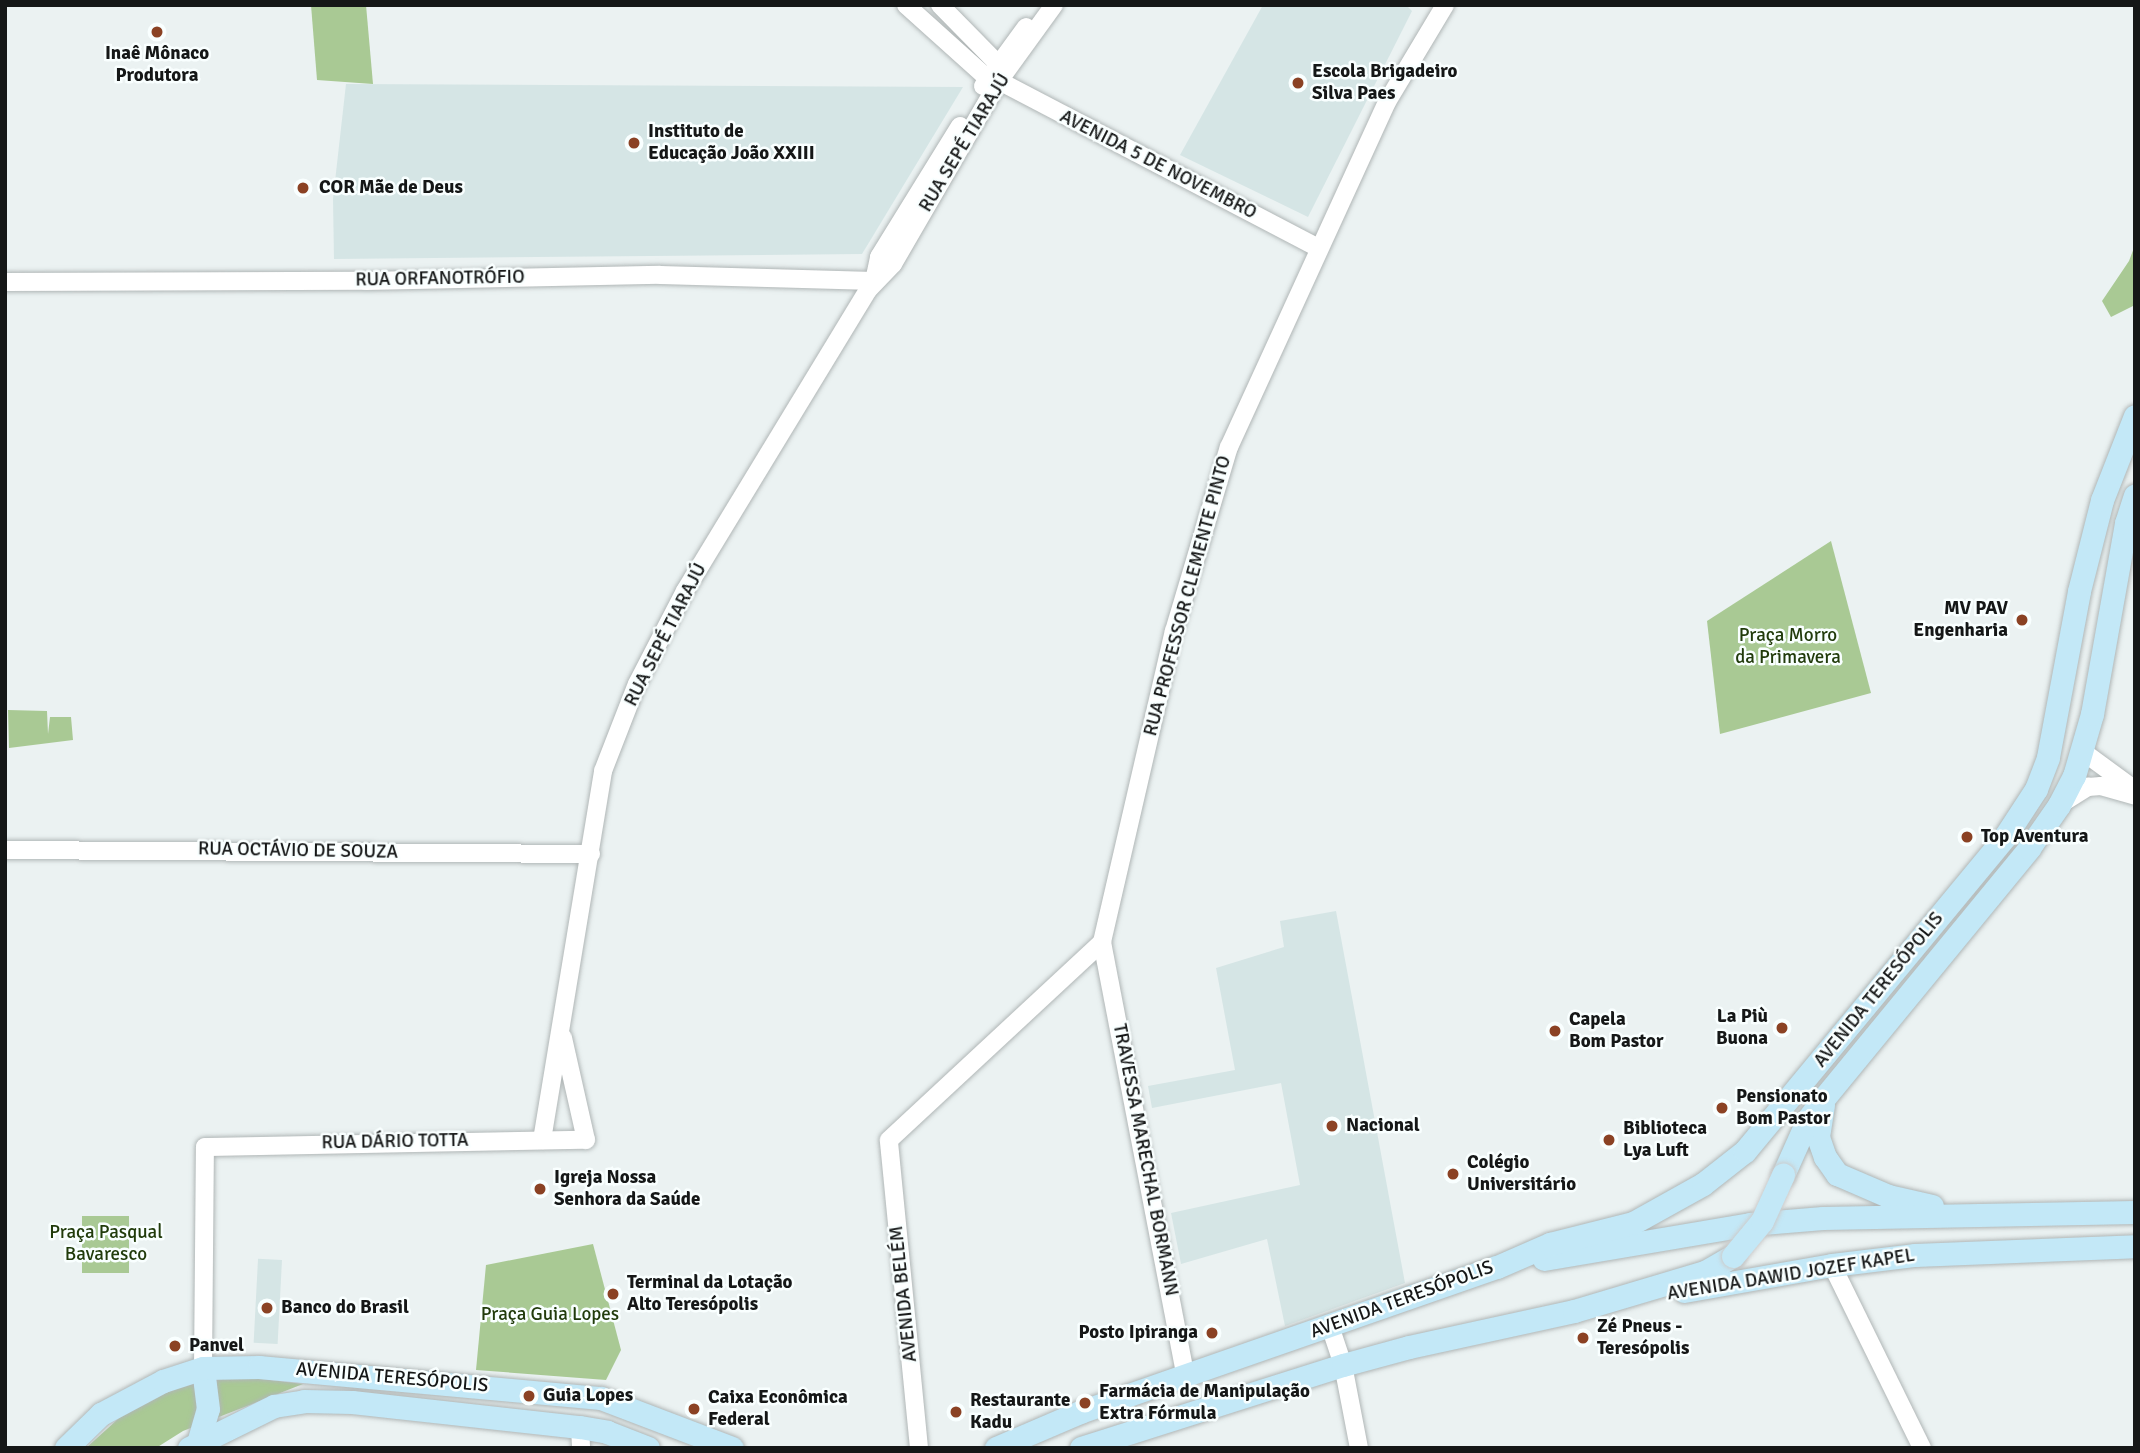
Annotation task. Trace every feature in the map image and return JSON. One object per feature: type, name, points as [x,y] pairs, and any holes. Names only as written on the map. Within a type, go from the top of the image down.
[{"type":"main road","name":"AVENIDA TERESÓPOLIS","points":[[996,1448],[1080,1412],[1186,1378],[1496,1267],[1550,1244],[1633,1223],[1703,1184],[1758,1138],[2006,835],[2036,789],[2048,757],[2079,591],[2102,500],[2135,416]]},
{"type":"main road","name":"AVENIDA TERESÓPOLIS","points":[[1081,1448],[1343,1365],[1409,1347],[1574,1311],[1705,1272],[1733,1256],[1749,1240],[1762,1220],[1808,1119],[2029,848],[2059,805],[2082,751],[2092,714],[2126,523],[2135,495]]},
{"type":"main road","points":[[2059,701],[2068,739],[2082,751]]},
{"type":"main road","points":[[1824,1098],[1818,1137],[1825,1157],[1837,1174],[1888,1196],[1964,1213]]},
{"type":"main road","points":[[1496,1267],[1750,1224],[1964,1213],[2135,1212]]},
{"type":"main road","name":"AVENIDA DAWID JOZEF KAPEL","points":[[1574,1311],[1832,1265],[1915,1255],[2135,1246]]},
{"type":"main road","name":"AVENIDA TERESÓPOLIS","points":[[69,1446],[101,1414],[133,1394],[203,1368],[272,1367],[601,1398],[732,1448]]},
{"type":"main road","points":[[194,1445],[208,1409],[203,1368]]},
{"type":"main road","name":"AVENIDA TERESÓPOLIS","points":[[194,1445],[274,1406],[304,1401],[352,1402],[580,1437],[607,1432],[648,1448]]},
{"type":"street","points":[[906,5],[994,74]]},
{"type":"street","points":[[940,5],[994,74]]},
{"type":"street","name":"RUA SEPÉ TIARAJÚ","points":[[542,1140],[603,771],[637,684],[685,591],[874,281],[893,264],[994,74],[1044,5]]},
{"type":"street","name":"RUA SEPÉ TIARAJÚ","points":[[994,74],[1054,5]]},
{"type":"street","name":"RUA PROFESSOR CLEMENTE PINTO","points":[[1102,942],[1174,631],[1229,446],[1317,247],[1387,102],[1445,5]]},
{"type":"street","name":"AVENIDA 5 DE NOVEMBRO","points":[[994,74],[1317,247]]},
{"type":"street","name":"RUA ORFANOTRÓFIO","points":[[5,282],[366,281],[660,275],[874,281]]},
{"type":"street","points":[[2082,751],[2135,793]]},
{"type":"street","points":[[2059,805],[2088,786],[2135,793]]},
{"type":"street","name":"RUA OCTÁVIO DE SOUZA","points":[[5,850],[591,854]]},
{"type":"street","name":"AVENIDA BELÉM","points":[[919,1448],[889,1140],[1102,942]]},
{"type":"street","name":"TRAVESSA MARECHAL BORMANN","points":[[1102,942],[1186,1378]]},
{"type":"street","name":"RUA SEPÉ TIARAJÚ","points":[[561,1028],[586,1140]]},
{"type":"street","name":"RUA DÁRIO TOTTA","points":[[203,1368],[205,1147],[586,1140]]},
{"type":"street","points":[[1832,1265],[1922,1448]]},
{"type":"street","points":[[1330,1326],[1343,1365],[1359,1448]]},
{"type":"shaded area","name":"Escola Brigadeiro Silva Paes","points":[[1263,5],[1406,5],[1412,11],[1308,217],[1180,155]]},
{"type":"shaded area","name":"Instituto de Educação João XXIII","points":[[346,84],[963,87],[862,254],[334,259],[333,199]]},
{"type":"shaded area","name":"Nacional","points":[[1336,911],[1405,1283],[1285,1326],[1267,1239],[1181,1264],[1171,1213],[1300,1185],[1281,1083],[1152,1108],[1148,1086],[1235,1070],[1216,968],[1284,947],[1280,921]]},
{"type":"shaded area","name":"Banco do Brasil","points":[[258,1259],[282,1260],[278,1344],[254,1343]]},
{"type":"green space","points":[[311,5],[366,5],[373,84],[317,80]]},
{"type":"green space","points":[[2135,245],[2135,305],[2111,317],[2102,301],[2129,261]]},
{"type":"green space","name":"Praça Morro da Primavera","points":[[1831,541],[1871,693],[1720,734],[1707,621]]},
{"type":"green space","points":[[8,710],[47,711],[48,734],[50,717],[71,717],[73,740],[9,748]]},
{"type":"green space","name":"Praça Pasqual Bavaresco","points":[[82,1216],[129,1216],[129,1273],[82,1273]]},
{"type":"green space","name":"Praça Guia Lopes","points":[[593,1244],[621,1350],[606,1380],[476,1370],[486,1265]]},
{"type":"green space","points":[[239,1376],[303,1384],[183,1431],[156,1448],[86,1448],[129,1409],[184,1385]]},
{"type":"place","name":"Inaê Mônaco Produtora","points":[[157,32]]},
{"type":"place","name":"Escola Brigadeiro Silva Paes","points":[[1298,83]]},
{"type":"place","name":"Instituto de Educação João XXIII","points":[[634,143]]},
{"type":"place","name":"COR Mãe de Deus","points":[[303,188]]},
{"type":"place","name":"MV PAV Engenharia","points":[[2022,620]]},
{"type":"place","name":"Top Aventura","points":[[1967,837]]},
{"type":"place","name":"La Più Buona","points":[[1782,1028]]},
{"type":"place","name":"Capela Bom Pastor","points":[[1555,1031]]},
{"type":"place","name":"Pensionato Bom Pastor","points":[[1722,1108]]},
{"type":"place","name":"Nacional","points":[[1332,1126]]},
{"type":"place","name":"Biblioteca Lya Luft","points":[[1609,1140]]},
{"type":"place","name":"Colégio Universitário","points":[[1453,1174]]},
{"type":"place","name":"Igreja Nossa Senhora da Saúde","points":[[540,1189]]},
{"type":"place","name":"Terminal da Lotação Alto Teresópolis","points":[[613,1294]]},
{"type":"place","name":"Banco do Brasil","points":[[267,1308]]},
{"type":"place","name":"Posto Ipiranga","points":[[1212,1333]]},
{"type":"place","name":"Zé Pneus - Teresópolis","points":[[1583,1338]]},
{"type":"place","name":"Panvel","points":[[175,1346]]},
{"type":"place","name":"Guia Lopes","points":[[529,1396]]},
{"type":"place","name":"Farmácia de Manipulação Extra Fórmula","points":[[1085,1403]]},
{"type":"place","name":"Caixa Econômica Federal","points":[[694,1409]]},
{"type":"place","name":"Restaurante Kadu","points":[[956,1412]]}]
